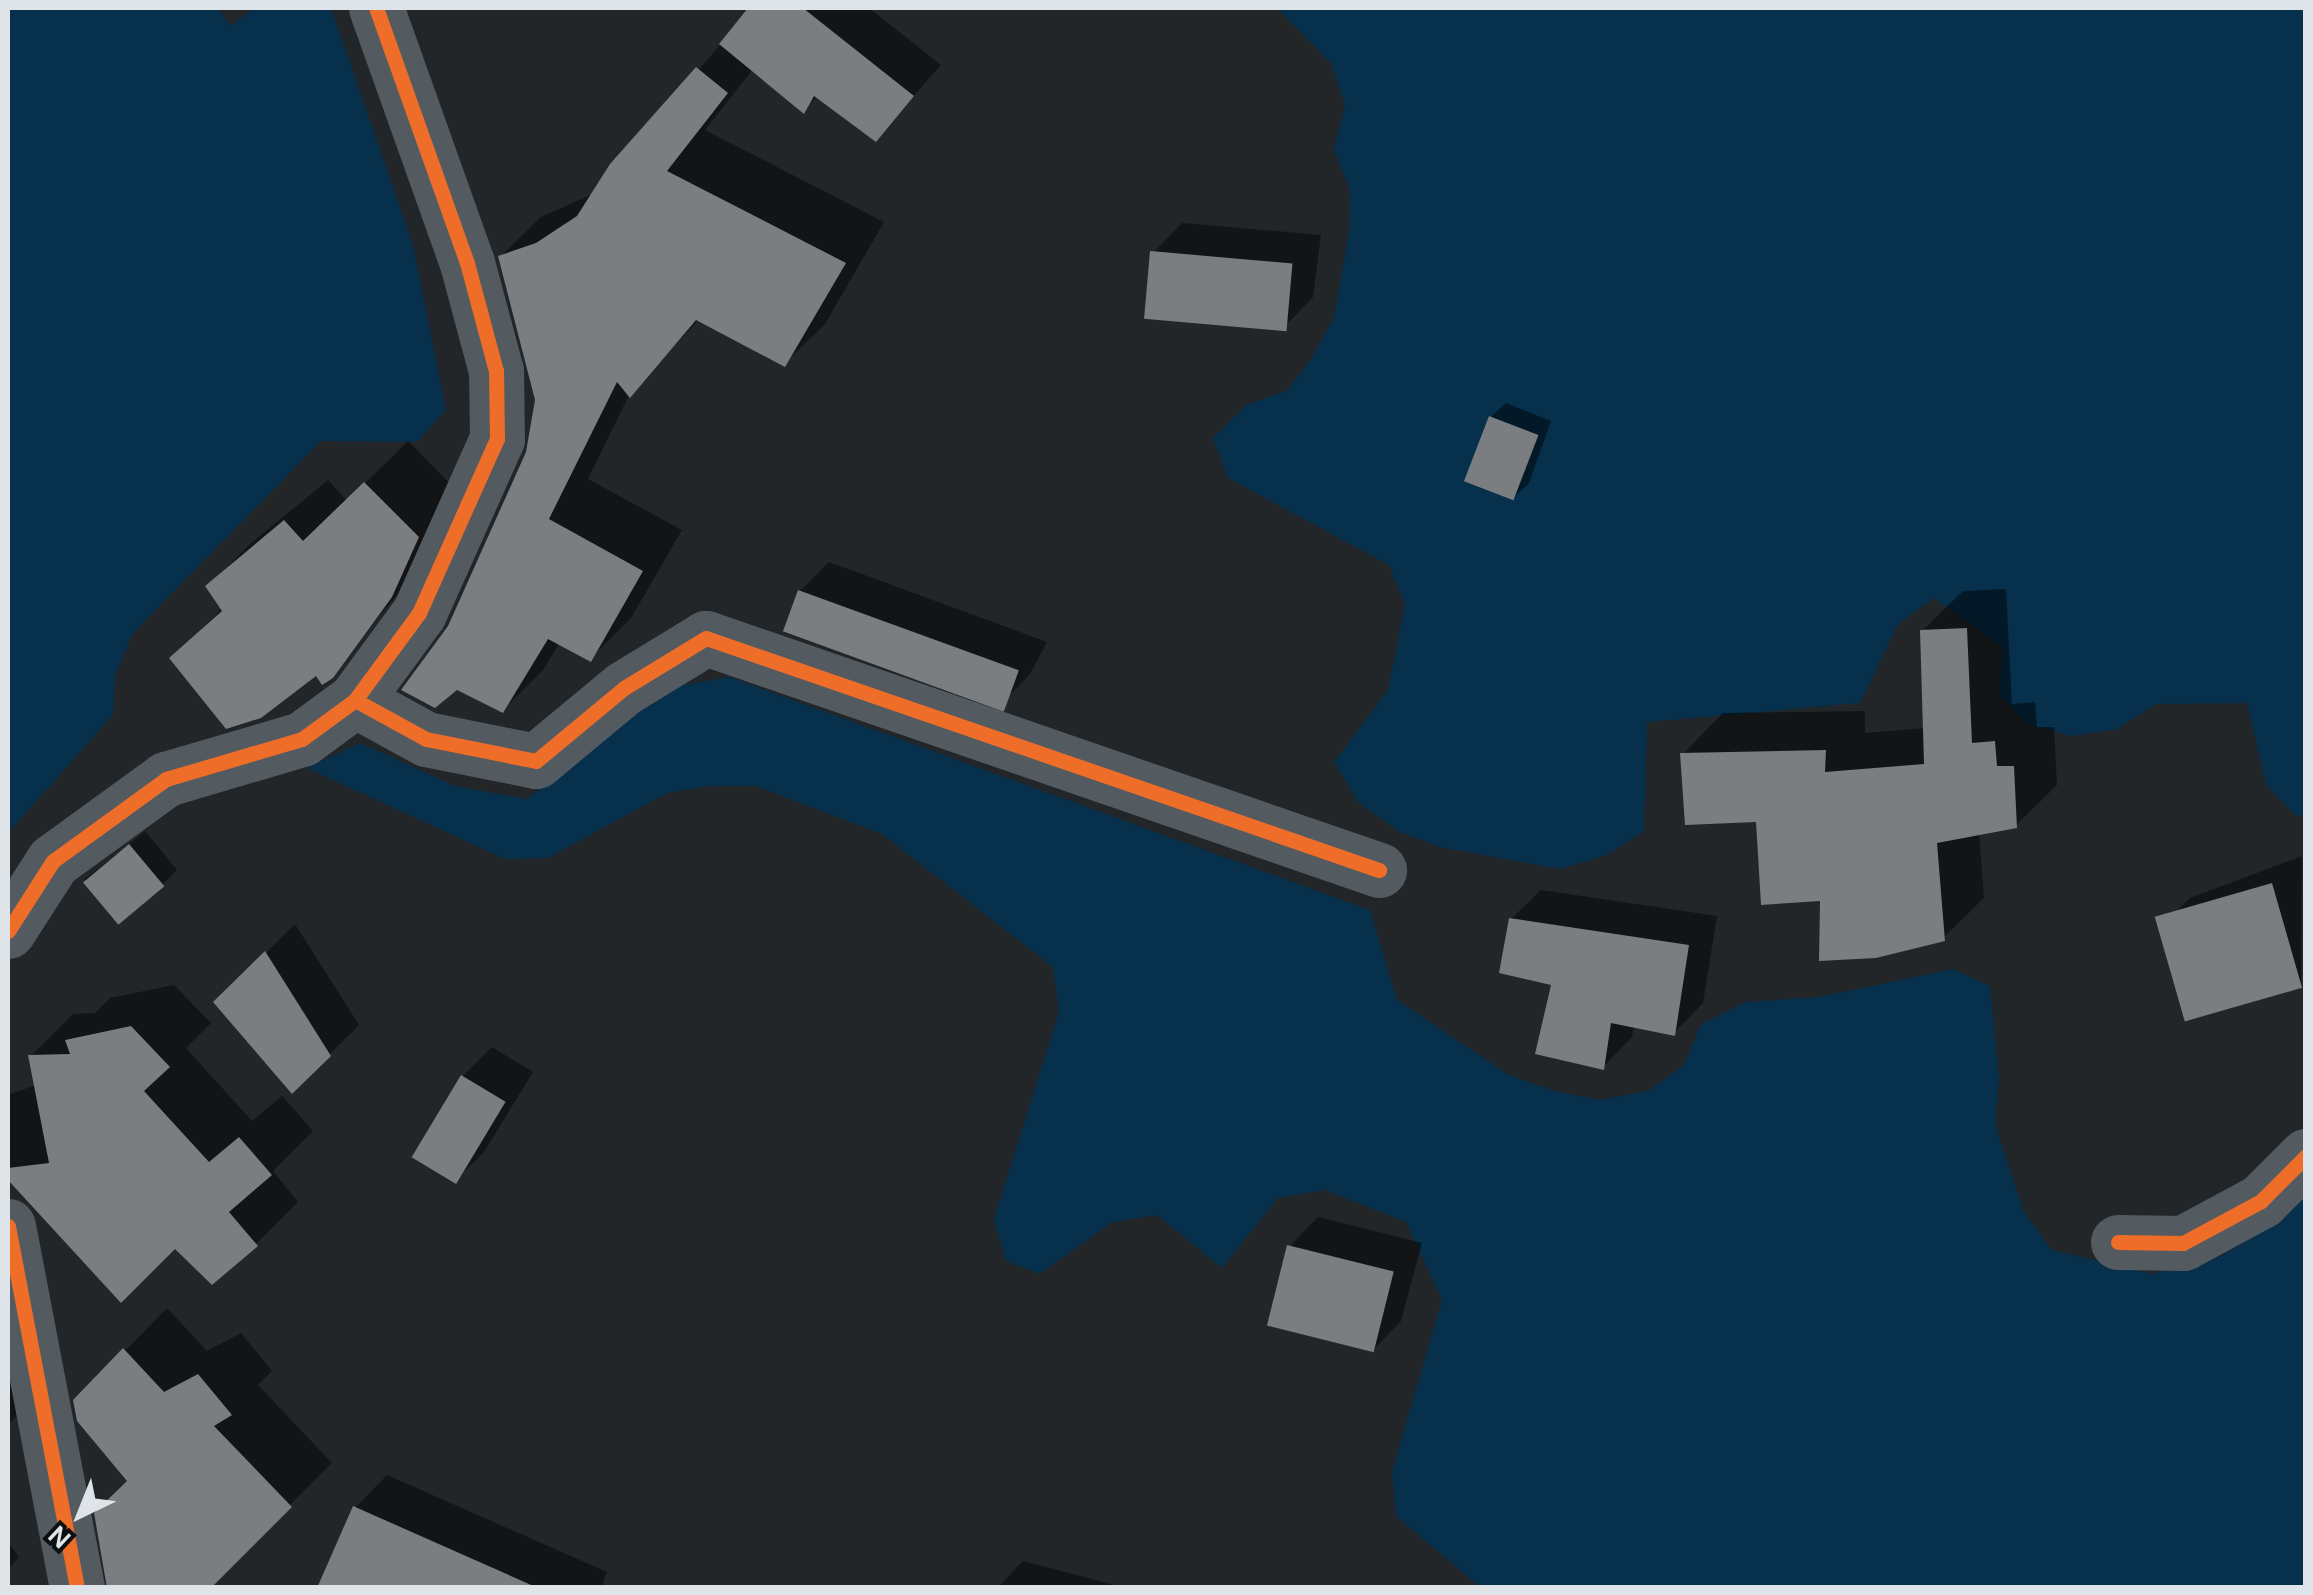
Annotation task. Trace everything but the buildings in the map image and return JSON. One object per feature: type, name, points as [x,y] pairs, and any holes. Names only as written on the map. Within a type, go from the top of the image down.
[{"type":"street","points":[[8,932],[54,861],[166,779],[302,739],[355,700],[419,613],[498,439],[496,371],[467,262],[376,8]]},
{"type":"street","points":[[355,700],[426,738],[536,762],[624,688],[706,638],[1379,870]]},
{"type":"street","points":[[2118,1242],[2182,1244],[2262,1201],[2306,1156]]},
{"type":"street","points":[[8,1226],[77,1588]]},
{"type":"shaded area","points":[[8,8],[218,8],[230,26],[255,8],[331,8],[413,245],[446,410],[417,442],[321,441],[133,633],[115,675],[113,715],[8,833]]},
{"type":"shaded area","points":[[1277,8],[2305,8],[2306,813],[2297,817],[2266,785],[2247,703],[2156,704],[2117,729],[2072,736],[2028,725],[1999,695],[2003,648],[1934,598],[1898,624],[1860,703],[1647,722],[1644,831],[1607,855],[1560,869],[1440,847],[1398,831],[1358,802],[1334,762],[1388,690],[1405,605],[1389,565],[1228,478],[1213,438],[1246,405],[1288,390],[1312,357],[1334,317],[1349,233],[1350,191],[1334,149],[1345,105],[1331,63]]},
{"type":"shaded area","points":[[729,677],[1370,910],[1397,1000],[1509,1075],[1555,1091],[1600,1100],[1648,1091],[1684,1065],[1701,1024],[1746,1002],[1819,997],[1953,969],[1990,986],[1999,1078],[1995,1124],[2024,1212],[2052,1250],[2153,1274],[2220,1256],[2281,1221],[2305,1196],[2305,1587],[1480,1587],[1396,1516],[1392,1472],[1442,1300],[1406,1222],[1325,1190],[1278,1198],[1222,1268],[1157,1215],[1112,1222],[1040,1274],[1006,1261],[994,1219],[1059,1012],[1053,967],[882,834],[756,786],[711,786],[667,793],[548,858],[505,859],[307,768],[360,743],[455,786],[527,799],[667,688]]},
{"type":"cycle path","points":[[8,931],[53,861],[166,779],[302,739],[355,700],[419,613],[497,439],[496,371],[467,263],[376,8]]},
{"type":"cycle path","points":[[355,700],[426,739],[536,761],[624,688],[706,638],[1379,870]]},
{"type":"cycle path","points":[[2118,1242],[2183,1243],[2261,1201],[2306,1156]]},
{"type":"cycle path","points":[[8,1226],[77,1588]]}]
